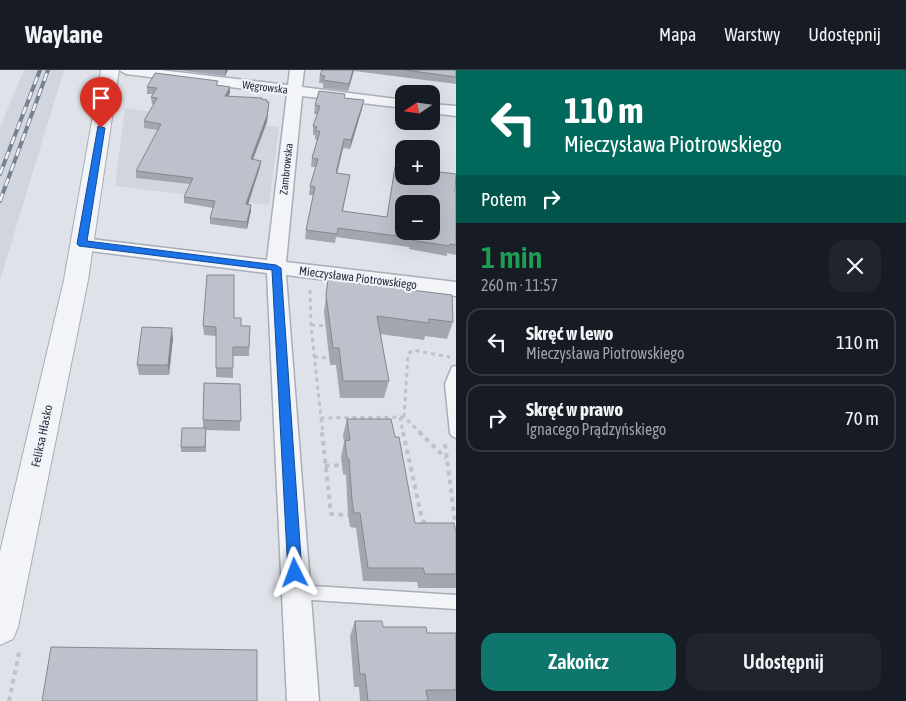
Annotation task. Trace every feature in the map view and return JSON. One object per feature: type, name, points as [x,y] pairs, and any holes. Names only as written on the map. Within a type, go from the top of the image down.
[{"type":"street","name":"Feliksa Hłasko","points":[[0,628],[76,280],[110,70]]},
{"type":"street","name":"Węgrowska","points":[[126,70],[395,103]]},
{"type":"street","name":"Zambrowska","points":[[297,70],[276,268],[303,701]]},
{"type":"street","points":[[440,109],[456,111]]},
{"type":"street","name":"Mieczysława Piotrowskiego","points":[[82,244],[456,290]]},
{"type":"lane","points":[[453,367],[451,384],[456,433]]},
{"type":"lane","points":[[296,592],[456,602]]},
{"type":"path","points":[[310,289],[311,325],[331,514],[348,515]]},
{"type":"path","points":[[311,325],[332,326]]},
{"type":"path","points":[[428,526],[422,519],[402,417],[408,354],[410,351],[455,356],[453,367]]},
{"type":"path","points":[[314,357],[329,358]]},
{"type":"path","points":[[321,418],[402,417],[446,458]]},
{"type":"path","points":[[444,439],[455,521],[449,526]]},
{"type":"path","points":[[325,466],[342,465]]},
{"type":"shaded area","points":[[24,70],[64,70],[0,280],[0,127]]},
{"type":"shaded area","points":[[125,108],[279,127],[269,205],[115,186]]},
{"type":"building","points":[[322,70],[353,70],[349,84],[323,80],[325,76],[320,75]]},
{"type":"building","points":[[405,70],[456,70],[456,77]]},
{"type":"building","points":[[155,73],[218,81],[216,85],[230,87],[225,96],[262,98],[269,102],[267,116],[251,159],[261,161],[246,204],[251,205],[247,222],[210,218],[215,201],[184,197],[193,178],[136,171],[161,124],[144,121],[157,98],[151,97],[157,88],[147,87]]},
{"type":"building","points":[[319,91],[345,94],[344,98],[364,100],[351,140],[344,139],[336,173],[350,175],[342,211],[387,217],[395,167],[395,185],[440,185],[440,172],[456,174],[456,245],[450,244],[449,246],[411,240],[440,240],[440,195],[395,195],[395,236],[338,228],[337,234],[306,230],[315,187],[310,186],[318,159],[312,158],[320,131],[315,131],[317,127],[313,126],[320,106],[315,105]]},
{"type":"building","points":[[207,275],[234,275],[234,318],[241,318],[241,326],[250,326],[249,347],[233,347],[233,368],[216,368],[216,327],[203,326]]},
{"type":"building","points":[[328,280],[452,295],[453,322],[429,319],[429,323],[377,316],[389,381],[343,381],[339,348],[333,348],[326,295]]},
{"type":"building","points":[[142,327],[172,328],[168,365],[137,365]]},
{"type":"building","points":[[204,383],[240,384],[241,421],[203,420]]},
{"type":"building","points":[[347,419],[391,419],[395,437],[399,437],[415,523],[454,523],[456,532],[456,574],[425,574],[423,568],[368,568],[360,513],[354,513],[352,500],[349,459],[347,459],[345,441],[350,440]]},
{"type":"building","points":[[182,428],[206,428],[205,447],[181,447]]},
{"type":"building","points":[[355,621],[382,621],[383,627],[426,627],[427,633],[456,633],[456,690],[426,690],[428,701],[368,701],[365,674],[360,674]]},
{"type":"building","points":[[51,647],[257,650],[257,701],[42,701]]},
{"type":"railway","points":[[0,174],[40,70]]},
{"type":"railway","points":[[0,201],[48,70]]},
{"type":"route","points":[[101,128],[82,244],[276,268],[295,573]]}]
